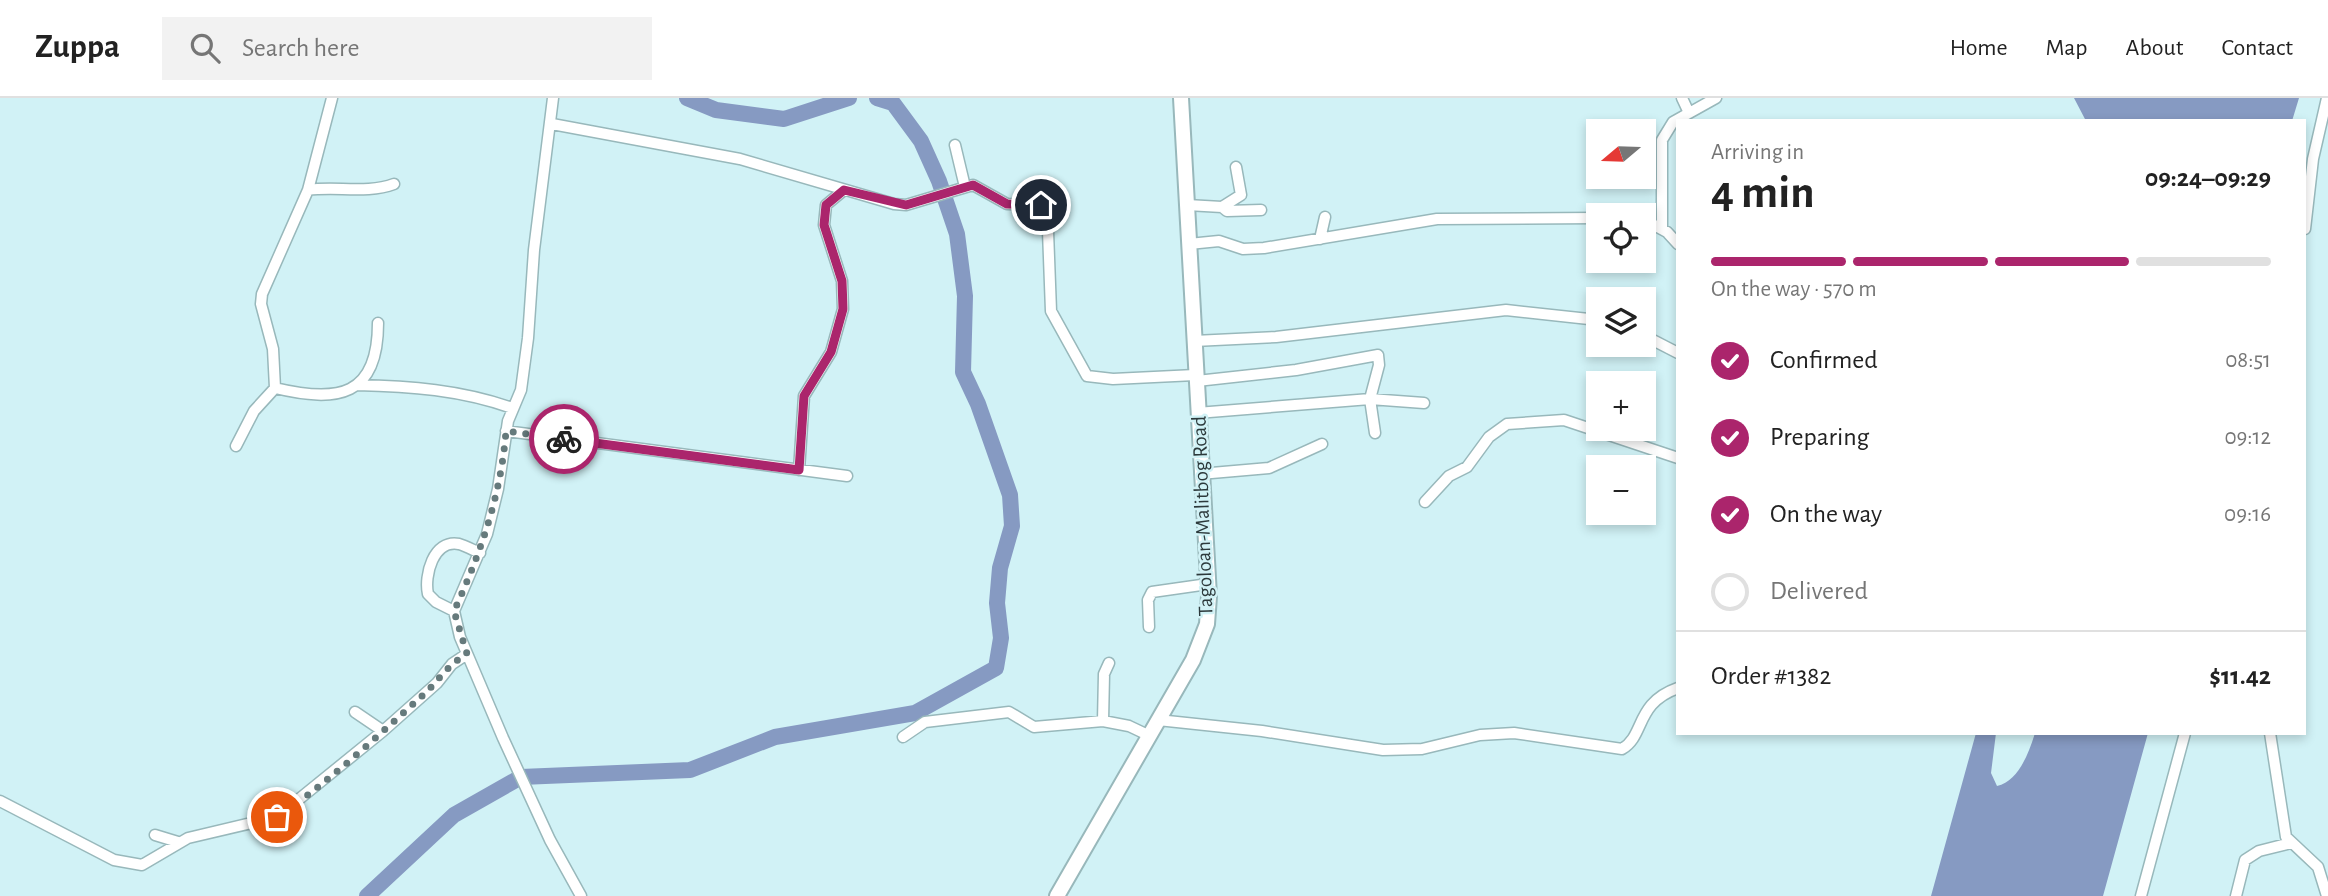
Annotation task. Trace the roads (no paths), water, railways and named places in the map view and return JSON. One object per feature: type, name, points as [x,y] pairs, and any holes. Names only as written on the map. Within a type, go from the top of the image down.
[{"type":"main road","name":"Tagoloan-Malitbog Road","points":[[1057,896],[1202,643],[1208,617],[1181,98]]},
{"type":"street","points":[[236,446],[254,411],[275,388],[272,349],[261,299],[268,274],[308,190],[332,98]]},
{"type":"street","points":[[553,98],[552,124],[534,250],[528,338],[521,390],[512,408],[506,431],[498,489],[480,553],[454,611],[467,654],[525,788],[581,896]]},
{"type":"street","points":[[1682,98],[1689,113]]},
{"type":"street","points":[[1678,119],[1716,98]]},
{"type":"street","points":[[2306,220],[2313,159],[2327,98]]},
{"type":"street","points":[[1662,228],[1662,140],[1676,120]]},
{"type":"street","points":[[552,124],[740,159],[901,205],[977,186],[1007,204],[1041,205],[1048,231],[1051,311],[1087,376],[1113,379],[1196,378],[1296,370],[1378,355],[1370,399],[1375,433]]},
{"type":"street","points":[[955,145],[965,187]]},
{"type":"street","points":[[1222,207],[1241,195],[1236,167]]},
{"type":"street","points":[[308,190],[332,187],[376,189],[394,184]]},
{"type":"street","points":[[799,470],[804,396],[827,360],[841,321],[842,281],[827,233],[824,213],[826,205],[844,190]]},
{"type":"street","points":[[1187,205],[1222,207],[1231,211],[1261,210]]},
{"type":"street","points":[[1320,239],[1325,217]]},
{"type":"street","points":[[1189,244],[1219,241],[1243,249],[1437,219],[1586,218]]},
{"type":"street","points":[[1656,225],[1676,242]]},
{"type":"street","points":[[1194,341],[1276,337],[1506,310],[1586,319]]},
{"type":"street","points":[[275,388],[337,394],[357,385],[374,365],[378,323]]},
{"type":"street","points":[[1656,342],[1676,352]]},
{"type":"street","points":[[357,385],[396,386],[457,393],[512,408]]},
{"type":"street","points":[[1197,413],[1370,399],[1424,403]]},
{"type":"street","points":[[1425,502],[1449,476],[1467,467],[1494,431],[1507,424],[1564,420],[1676,457]]},
{"type":"street","points":[[506,431],[847,476]]},
{"type":"street","points":[[1200,474],[1269,468],[1322,444]]},
{"type":"street","points":[[454,611],[436,602],[428,594],[426,582],[431,564],[438,552],[452,544],[480,553]]},
{"type":"street","points":[[1149,627],[1148,600],[1152,592],[1208,584]]},
{"type":"street","points":[[0,801],[120,863],[142,865],[178,842],[277,817],[383,731],[437,683],[452,664],[467,654]]},
{"type":"street","points":[[1103,720],[1104,674],[1109,663]]},
{"type":"street","points":[[1158,720],[1262,731],[1383,750],[1422,749],[1480,735],[1514,733],[1622,749],[1629,744],[1649,706],[1676,689]]},
{"type":"street","points":[[355,712],[383,731]]},
{"type":"street","points":[[903,737],[925,723],[1010,712],[1034,727],[1103,720],[1129,726],[1148,735]]},
{"type":"street","points":[[2143,895],[2184,735]]},
{"type":"street","points":[[2270,735],[2284,831],[2291,843],[2320,870],[2327,896]]},
{"type":"street","points":[[155,835],[178,842]]},
{"type":"street","points":[[2236,896],[2245,860],[2259,851],[2291,843]]},
{"type":"water","points":[[2074,98],[2299,98],[2293,119],[2085,119]]},
{"type":"water","points":[[1975,735],[1996,735],[1991,773],[1997,786],[2005,783],[2017,772],[2034,735],[2147,735],[2103,896],[1931,896]]},
{"type":"waterway","points":[[687,98],[716,110],[784,119],[849,98]]},
{"type":"waterway","points":[[367,896],[454,815],[521,777],[690,770],[775,737],[915,713],[996,668],[1001,638],[997,603],[1000,568],[1012,526],[1010,495],[978,404],[963,372],[965,296],[957,234],[939,181],[921,141],[893,103],[877,98]]}]
